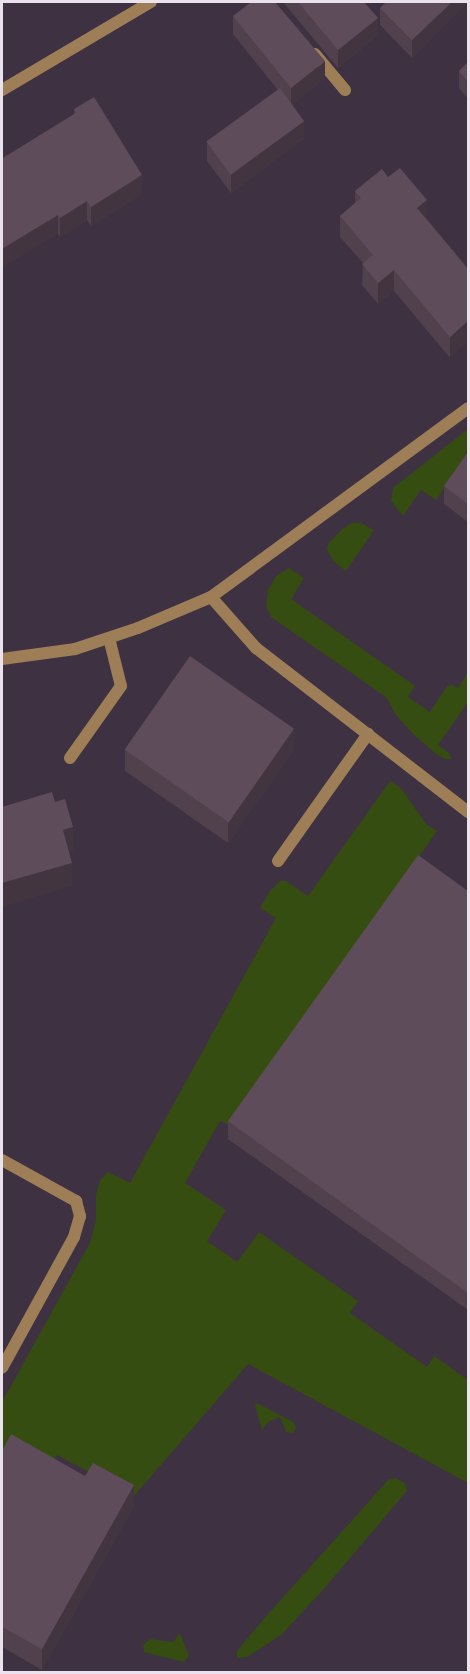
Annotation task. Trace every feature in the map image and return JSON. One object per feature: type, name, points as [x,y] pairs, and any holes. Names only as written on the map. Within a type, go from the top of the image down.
[{"type":"street","points":[[2,90],[151,2]]},
{"type":"street","points":[[309,46],[345,90]]},
{"type":"street","points":[[2,659],[75,649],[109,638],[211,597],[468,408]]},
{"type":"street","points":[[211,597],[256,648],[468,812]]},
{"type":"street","points":[[70,758],[120,686],[109,638]]},
{"type":"street","points":[[278,861],[368,734]]},
{"type":"street","points":[[2,1160],[76,1202],[80,1216],[74,1237],[2,1368]]},
{"type":"green space","points":[[468,429],[468,454],[436,500],[421,490],[403,516],[391,501],[393,488]]},
{"type":"green space","points":[[352,523],[361,523],[374,530],[346,571],[333,561],[327,550],[328,544],[342,529]]},
{"type":"green space","points":[[289,568],[304,578],[291,599],[415,686],[408,697],[430,712],[447,686],[453,685],[458,688],[468,672],[468,702],[438,745],[449,753],[451,759],[445,759],[435,753],[413,734],[396,715],[386,697],[271,617],[266,606],[268,590],[276,576]]},
{"type":"green space","points":[[390,781],[401,788],[426,824],[437,831],[229,1125],[220,1121],[185,1183],[226,1210],[207,1241],[237,1262],[259,1232],[358,1301],[350,1313],[427,1367],[434,1356],[468,1380],[468,1483],[248,1364],[134,1496],[57,1455],[47,1472],[2,1469],[2,1402],[90,1243],[96,1220],[96,1195],[100,1180],[108,1172],[130,1183],[276,918],[260,908],[270,891],[280,881],[286,881],[308,896]]},
{"type":"green space","points":[[257,1403],[293,1422],[296,1427],[293,1433],[286,1432],[280,1417],[268,1422],[262,1430],[255,1405]]},
{"type":"green space","points":[[396,1478],[405,1483],[407,1491],[322,1591],[281,1635],[247,1657],[237,1658],[237,1651],[261,1622],[389,1479]]},
{"type":"green space","points":[[180,1633],[189,1656],[184,1662],[144,1652],[143,1646],[150,1639],[173,1642]]},
{"type":"building","points":[[251,2],[275,2],[325,61],[291,88],[233,16]]},
{"type":"building","points":[[298,2],[364,2],[378,18],[338,50]]},
{"type":"building","points":[[386,2],[452,2],[412,40],[380,8]]},
{"type":"building","points":[[468,62],[468,82],[459,71]]},
{"type":"building","points":[[280,88],[304,121],[230,175],[206,141]]},
{"type":"building","points":[[94,97],[142,175],[91,207],[87,201],[60,218],[58,215],[2,249],[2,156],[3,158],[76,113],[74,109]]},
{"type":"building","points":[[400,168],[427,200],[417,208],[468,269],[468,321],[450,337],[394,270],[378,283],[362,264],[373,255],[340,216],[361,198],[355,191],[382,169],[388,177]]},
{"type":"building","points":[[468,452],[468,504],[444,486]]},
{"type":"building","points":[[190,656],[294,729],[229,822],[125,749]]},
{"type":"building","points":[[52,792],[55,802],[65,799],[73,827],[63,830],[72,863],[2,883],[2,807]]},
{"type":"building","points":[[418,855],[468,891],[468,1293],[228,1121]]},
{"type":"building","points":[[11,1434],[85,1476],[93,1463],[134,1485],[42,1649],[2,1627],[2,1451]]}]
